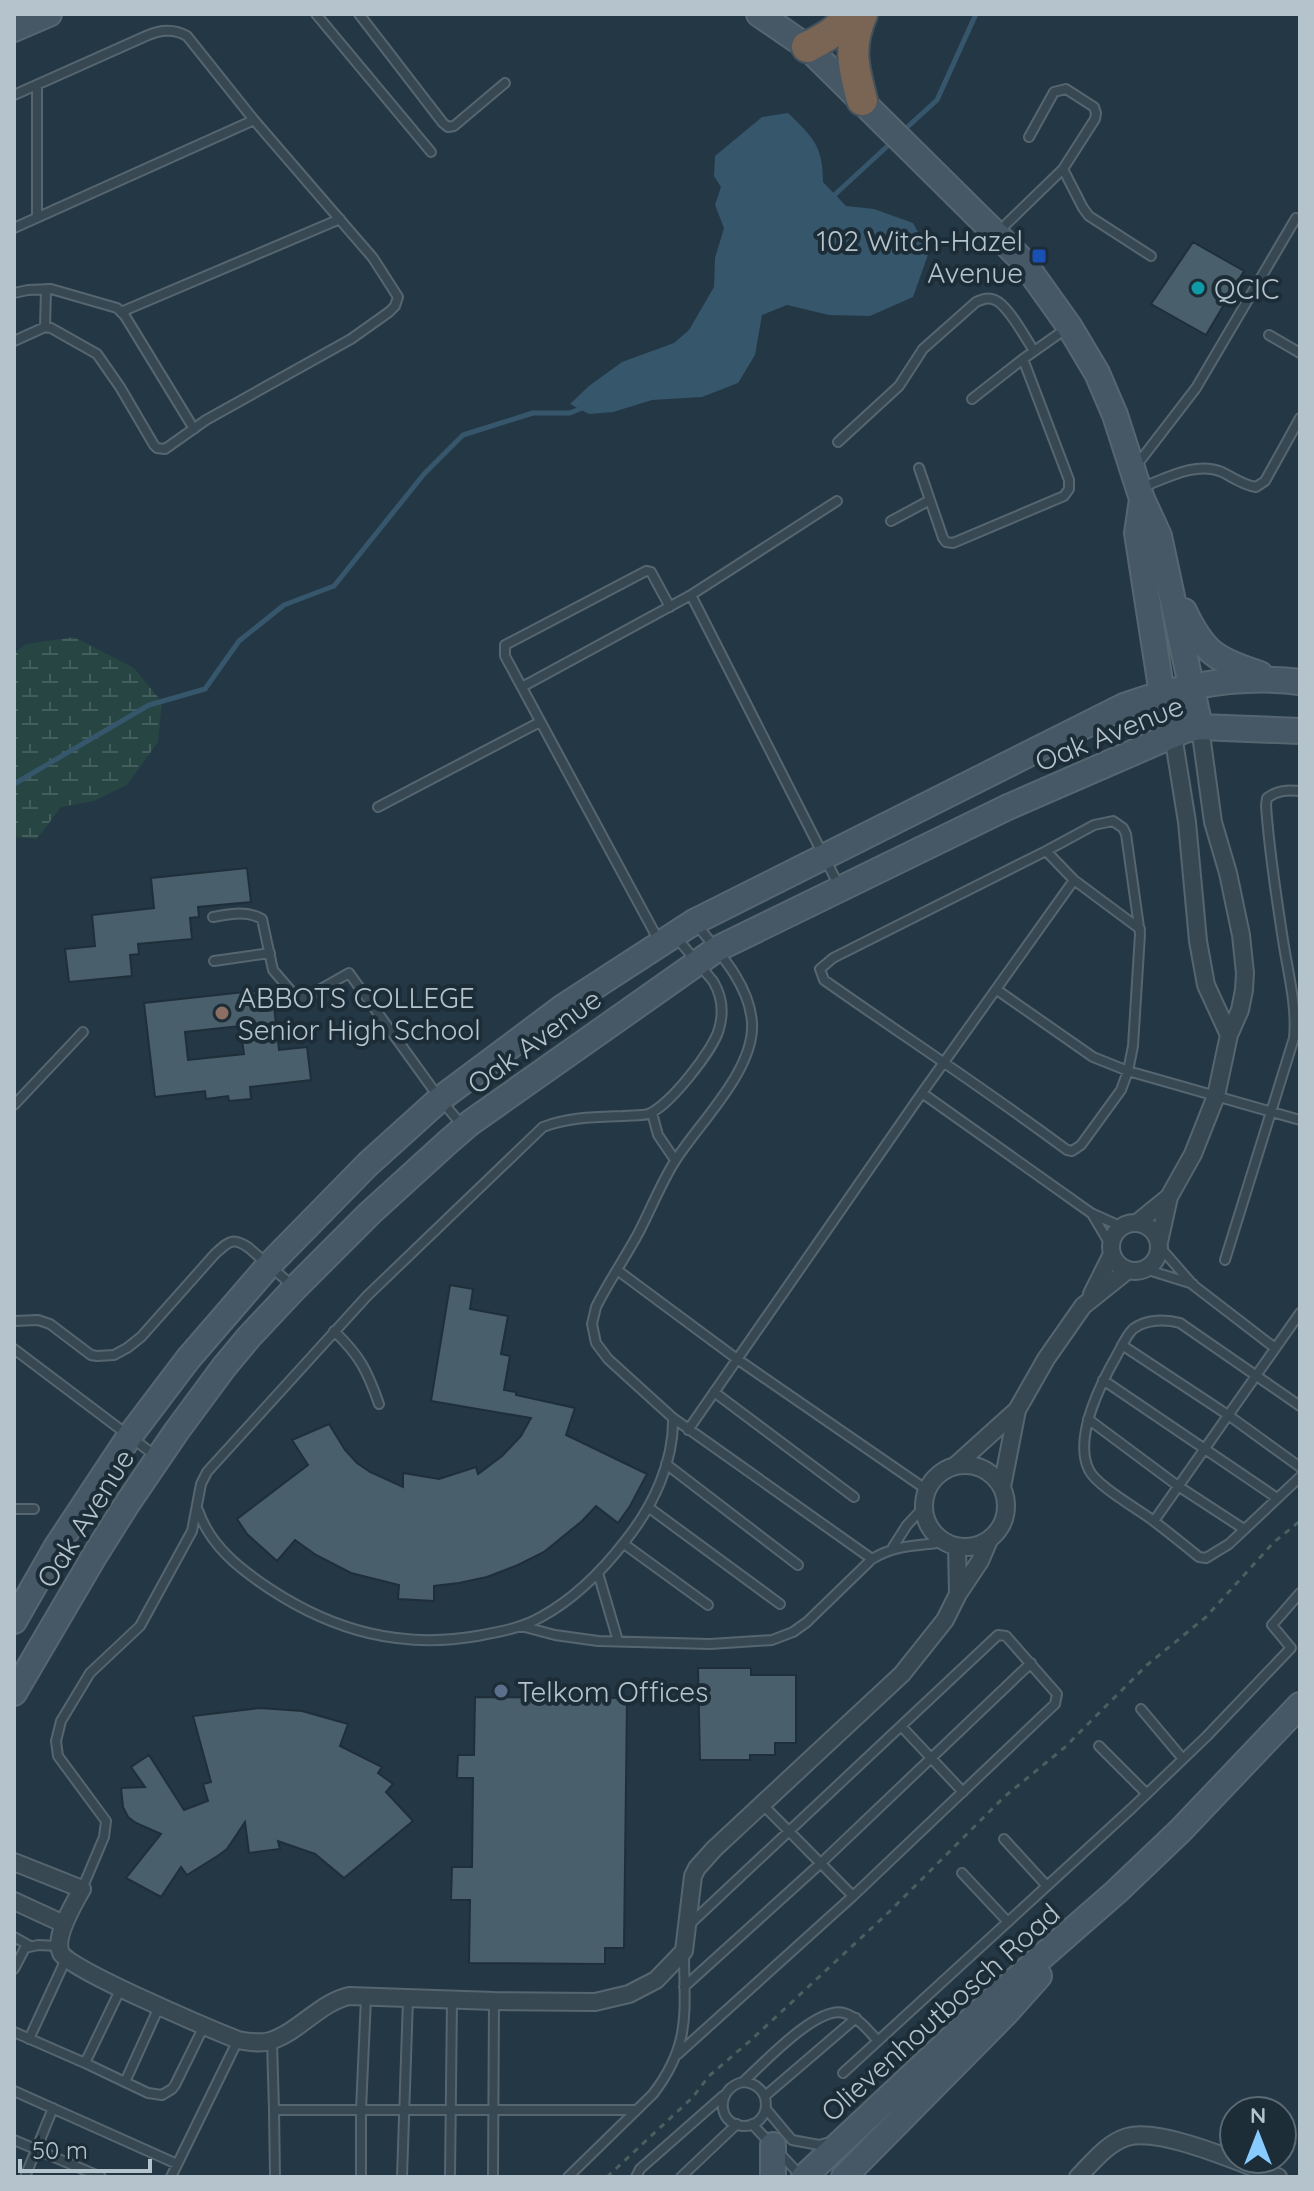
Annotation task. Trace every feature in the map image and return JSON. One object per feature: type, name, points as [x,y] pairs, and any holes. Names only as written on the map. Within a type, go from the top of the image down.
[{"type":"highway","points":[[807,47],[829,37],[851,14]]},
{"type":"highway","points":[[862,14],[852,50],[855,76],[863,101]]},
{"type":"street","points":[[14,29],[49,14]]},
{"type":"street","points":[[759,14],[807,47],[1022,260],[1069,326],[1097,373],[1159,536],[1192,686],[1213,822],[1228,873],[1241,935],[1245,973],[1240,1010],[1229,1035],[1216,1096],[1193,1154],[1169,1197],[1156,1258],[1089,1299]]},
{"type":"street","points":[[1138,486],[1137,533],[1162,694],[1173,735],[1187,822],[1198,941],[1206,985],[1229,1035]]},
{"type":"street","points":[[1169,580],[1195,635],[1208,651],[1240,668],[1275,678]]},
{"type":"street","name":"Oak Avenue","points":[[14,1621],[57,1546],[129,1437],[188,1359],[270,1264],[368,1164],[440,1099],[563,1007],[676,934],[1124,706],[1192,686],[1240,679],[1275,678],[1300,682]]},
{"type":"street","name":"Oak Avenue","points":[[14,1693],[95,1555],[158,1458],[232,1357],[370,1213],[465,1128],[707,955],[1013,805],[1173,735],[1200,727],[1300,731]]},
{"type":"street","points":[[995,770],[1013,805]]},
{"type":"street","points":[[955,1466],[1017,1410],[1056,1343],[1089,1299],[1112,1250],[1116,1232],[1169,1197]]},
{"type":"street","points":[[1129,1225],[1151,1229],[1159,1244]]},
{"type":"street","points":[[1112,1250],[1119,1264],[1136,1269]]},
{"type":"street","points":[[1002,1487],[1017,1410]]},
{"type":"street","points":[[14,1862],[82,1889],[64,1924],[62,1952],[121,1988],[238,2040],[256,2043],[272,2040],[335,2001],[349,1996],[595,2002],[629,1994],[656,1980],[684,1951],[690,1887],[697,1868],[902,1674],[941,1627],[989,1540],[1001,1525],[1006,1500],[1002,1487],[983,1469],[970,1465],[942,1471],[927,1490],[923,1508],[934,1534],[951,1544],[970,1547],[989,1540]]},
{"type":"street","points":[[951,1544],[958,1594]]},
{"type":"street","name":"Olievenhoutbosch Road","points":[[803,2177],[997,1996],[1116,1892],[1180,1831],[1300,1705]]},
{"type":"street","name":"Olievenhoutbosch Road","points":[[844,2177],[1005,2014],[1116,1892]]},
{"type":"street","points":[[14,1901],[64,1924]]},
{"type":"street","points":[[824,2177],[1005,2014]]},
{"type":"street","points":[[1078,2177],[1116,2142],[1142,2135],[1166,2137],[1278,2177]]},
{"type":"street","points":[[773,2145],[773,2177]]},
{"type":"lane","points":[[359,14],[448,127],[454,126],[505,83]]},
{"type":"lane","points":[[320,15],[431,152]]},
{"type":"lane","points":[[14,95],[158,31],[179,31],[187,36],[254,120],[373,258],[397,293],[398,301],[351,339],[194,429],[165,449],[157,448],[97,354],[45,327],[14,341]]},
{"type":"lane","points":[[37,85],[37,217]]},
{"type":"lane","points":[[996,234],[1063,169],[1095,119],[1094,107],[1066,89],[1060,89],[1054,92],[1029,137]]},
{"type":"lane","points":[[14,228],[254,120]]},
{"type":"lane","points":[[1063,169],[1089,216],[1151,256]]},
{"type":"lane","points":[[1138,486],[1296,218]]},
{"type":"lane","points":[[121,312],[340,219]]},
{"type":"lane","points":[[14,293],[46,289],[117,308],[194,429]]},
{"type":"lane","points":[[45,327],[46,289]]},
{"type":"lane","points":[[838,442],[899,386],[923,349],[976,302],[994,299],[1002,305],[1034,351]]},
{"type":"lane","points":[[972,399],[1069,326]]},
{"type":"lane","points":[[1269,335],[1300,353]]},
{"type":"lane","points":[[919,468],[946,542],[953,543],[1064,496],[1069,489],[1069,480],[1023,359]]},
{"type":"lane","points":[[1138,486],[1206,468],[1220,471],[1246,486],[1256,487],[1265,481],[1300,418]]},
{"type":"lane","points":[[891,521],[930,500]]},
{"type":"lane","points":[[522,687],[691,595],[837,501]]},
{"type":"lane","points":[[670,607],[651,572],[646,571],[505,645],[505,656],[540,722],[676,934],[734,976],[747,1001],[752,1024],[745,1056],[703,1125],[675,1160],[639,1232],[601,1296],[593,1316],[592,1331],[596,1343],[608,1359],[673,1418],[872,1559]]},
{"type":"lane","points":[[691,595],[840,889]]},
{"type":"lane","points":[[378,807],[540,722]]},
{"type":"lane","points":[[1225,1260],[1288,1062],[1295,1022],[1271,868],[1266,805],[1267,798],[1274,793],[1300,791]]},
{"type":"lane","points":[[1113,821],[1119,824],[1126,834],[1140,929],[1136,1014],[1128,1071],[1115,1100],[1081,1145],[1072,1151],[824,980],[820,969],[833,958],[1046,851],[1094,825],[1113,821]]},
{"type":"lane","points":[[1046,851],[1074,880],[1140,929]]},
{"type":"lane","points":[[688,1430],[1074,880]]},
{"type":"lane","points":[[213,917],[238,912],[262,919],[273,970],[298,999],[349,973],[440,1099],[465,1128]]},
{"type":"lane","points":[[82,1889],[104,1837],[106,1821],[58,1756],[56,1741],[61,1721],[90,1673],[140,1626],[188,1541],[195,1522],[201,1484],[213,1464],[367,1296],[543,1127],[577,1119],[652,1113],[665,1105],[718,1033],[722,1010],[707,955],[676,934]]},
{"type":"lane","points":[[214,961],[270,953]]},
{"type":"lane","points":[[997,990],[1085,1052],[1128,1071],[1300,1120]]},
{"type":"lane","points":[[14,1105],[83,1032]]},
{"type":"lane","points":[[922,1093],[1091,1213],[1129,1225]]},
{"type":"lane","points":[[652,1113],[658,1135],[675,1160]]},
{"type":"lane","points":[[1091,1213],[1112,1250]]},
{"type":"lane","points":[[14,1321],[45,1322],[91,1355],[114,1355],[141,1337],[227,1243],[241,1243],[270,1264],[295,1288]]},
{"type":"lane","points":[[1159,1244],[1193,1285],[1275,1348]]},
{"type":"lane","points":[[1136,1269],[1193,1285]]},
{"type":"lane","points":[[617,1270],[737,1359],[927,1490]]},
{"type":"lane","points":[[1154,1521],[1300,1313]]},
{"type":"lane","points":[[1300,1406],[1180,1323],[1161,1320],[1140,1325],[1127,1335],[1103,1380],[1088,1419],[1085,1446],[1086,1464],[1095,1479],[1199,1557],[1206,1558],[1229,1544],[1300,1477]]},
{"type":"lane","points":[[334,1331],[364,1364],[379,1404]]},
{"type":"lane","points":[[1122,1345],[1300,1467]]},
{"type":"lane","points":[[14,1349],[158,1458]]},
{"type":"lane","points":[[1103,1380],[1277,1498]]},
{"type":"lane","points":[[714,1392],[854,1497]]},
{"type":"lane","points":[[197,1507],[213,1540],[248,1574],[336,1625],[421,1641],[449,1641],[497,1633],[521,1626],[556,1608],[598,1573],[624,1544],[648,1507],[666,1464],[672,1442],[673,1418]]},
{"type":"lane","points":[[1088,1419],[1178,1486],[1244,1529]]},
{"type":"lane","points":[[666,1464],[798,1565]]},
{"type":"lane","points":[[648,1507],[780,1604]]},
{"type":"lane","points":[[893,1547],[923,1508]]},
{"type":"lane","points":[[14,1509],[34,1509]]},
{"type":"lane","points":[[624,1544],[708,1605]]},
{"type":"lane","points":[[521,1626],[569,1638],[618,1641],[710,1644],[772,1640],[793,1632],[807,1622],[872,1559],[893,1547],[951,1544]]},
{"type":"lane","points":[[598,1573],[618,1641]]},
{"type":"lane","points":[[843,2073],[1147,1794],[1291,1648],[1272,1625],[1300,1593]]},
{"type":"lane","points":[[678,2054],[963,1792],[1055,1704],[1057,1694],[1006,1636],[998,1635],[686,1927]]},
{"type":"lane","points":[[684,1987],[821,1863],[1031,1663]]},
{"type":"lane","points":[[1141,1709],[1183,1759]]},
{"type":"lane","points":[[901,1726],[963,1792]]},
{"type":"lane","points":[[1099,1746],[1147,1794]]},
{"type":"lane","points":[[762,1804],[853,1896]]},
{"type":"lane","points":[[1004,1839],[1047,1886]]},
{"type":"lane","points":[[962,1873],[1008,1922]]},
{"type":"lane","points":[[14,1937],[30,1946],[62,1952],[29,2039]]},
{"type":"lane","points":[[14,1969],[22,1951],[30,1946]]},
{"type":"lane","points":[[568,2177],[664,2079],[678,2054],[685,2026],[684,1951]]},
{"type":"lane","points":[[85,2063],[121,1988]]},
{"type":"lane","points":[[361,2177],[366,1998]]},
{"type":"lane","points":[[402,2177],[408,1999]]},
{"type":"lane","points":[[450,2177],[452,1999]]},
{"type":"lane","points":[[493,2177],[494,2001]]},
{"type":"lane","points":[[125,2082],[159,2006]]},
{"type":"lane","points":[[636,2177],[640,2169],[730,2087],[743,2082],[804,2027],[824,2014],[837,2011],[856,2018],[878,2041]]},
{"type":"lane","points":[[765,2096],[856,2018]]},
{"type":"lane","points":[[14,2032],[148,2093],[162,2095],[172,2089],[204,2026]]},
{"type":"lane","points":[[171,2177],[238,2040]]},
{"type":"lane","points":[[272,2040],[275,2177]]},
{"type":"lane","points":[[725,2093],[723,2108],[731,2121],[752,2124],[759,2121],[766,2109],[765,2096],[756,2085],[743,2082]]},
{"type":"lane","points":[[14,2091],[177,2164]]},
{"type":"lane","points":[[766,2109],[792,2140],[819,2145],[841,2137],[879,2106]]},
{"type":"lane","points":[[25,2177],[53,2108]]},
{"type":"lane","points":[[274,2110],[636,2110]]},
{"type":"lane","points":[[681,2177],[737,2124]]},
{"type":"lane","points":[[752,2124],[803,2177]]},
{"type":"lane","points":[[14,2140],[101,2177]]},
{"type":"path","points":[[607,2177],[693,2097],[709,2076],[890,1911],[1004,1797],[1064,1748],[1147,1665],[1206,1617],[1268,1549],[1300,1521]]},
{"type":"green space","points":[[74,637],[134,668],[162,702],[158,742],[127,785],[94,801],[61,807],[37,839],[14,837],[14,653],[26,644]]},
{"type":"water","points":[[788,113],[815,143],[821,159],[823,182],[846,206],[874,209],[913,223],[929,252],[913,297],[870,316],[829,315],[787,305],[762,315],[755,355],[738,383],[702,397],[652,400],[613,412],[589,414],[570,404],[622,362],[674,343],[689,330],[714,287],[715,258],[724,228],[715,205],[721,187],[714,176],[715,156],[762,117]]},
{"type":"building","name":"QCIC","points":[[1193,242],[1244,271],[1206,335],[1151,304]]},
{"type":"building","points":[[247,868],[251,902],[198,907],[199,917],[190,918],[192,939],[138,944],[139,954],[130,955],[132,976],[69,982],[65,949],[95,946],[92,915],[154,908],[151,878]]},
{"type":"building","points":[[272,989],[279,1050],[307,1047],[311,1080],[250,1087],[251,1099],[229,1101],[228,1096],[206,1099],[205,1091],[155,1097],[144,1003]],"holes":[[[240,1026],[244,1054],[188,1060],[185,1032]]]},
{"type":"building","points":[[450,1285],[473,1289],[470,1309],[508,1316],[501,1354],[510,1356],[504,1390],[575,1408],[566,1435],[647,1474],[630,1506],[618,1523],[596,1506],[544,1552],[487,1577],[434,1586],[434,1601],[398,1599],[399,1585],[351,1573],[295,1540],[277,1561],[247,1534],[237,1519],[308,1465],[292,1440],[329,1424],[357,1463],[403,1487],[403,1473],[439,1479],[476,1467],[478,1474],[502,1456],[521,1436],[531,1418],[431,1401]]},
{"type":"building","points":[[698,1668],[751,1668],[751,1675],[796,1675],[796,1743],[775,1743],[775,1755],[750,1755],[750,1760],[700,1760]]},
{"type":"building","points":[[475,1697],[627,1698],[624,1948],[605,1948],[605,1964],[469,1963],[470,1900],[451,1900],[452,1867],[472,1867],[473,1778],[457,1778],[458,1755],[474,1755]]},
{"type":"building","points":[[260,1708],[302,1711],[348,1724],[340,1746],[382,1767],[378,1773],[393,1784],[386,1792],[413,1821],[344,1878],[315,1854],[278,1841],[280,1849],[249,1853],[245,1822],[227,1849],[219,1855],[187,1875],[181,1867],[161,1897],[126,1878],[161,1834],[136,1823],[128,1817],[123,1807],[121,1788],[145,1787],[131,1767],[149,1755],[184,1810],[208,1801],[203,1784],[211,1782],[193,1716]]},
{"type":"waterway","points":[[903,131],[937,100],[976,14]]},
{"type":"waterway","points":[[830,199],[893,141]]},
{"type":"waterway","points":[[14,784],[149,705],[205,689],[239,641],[284,605],[334,586],[424,474],[463,435],[533,413],[570,413],[582,408]]},
{"type":"place","name":"102 Witch-Hazel Avenue","points":[[1039,256]]},
{"type":"place","name":"QCIC","points":[[1198,288]]},
{"type":"place","name":"ABBOTS COLLEGE Senior High School","points":[[222,1013]]},
{"type":"place","name":"Telkom Offices","points":[[501,1691]]}]
